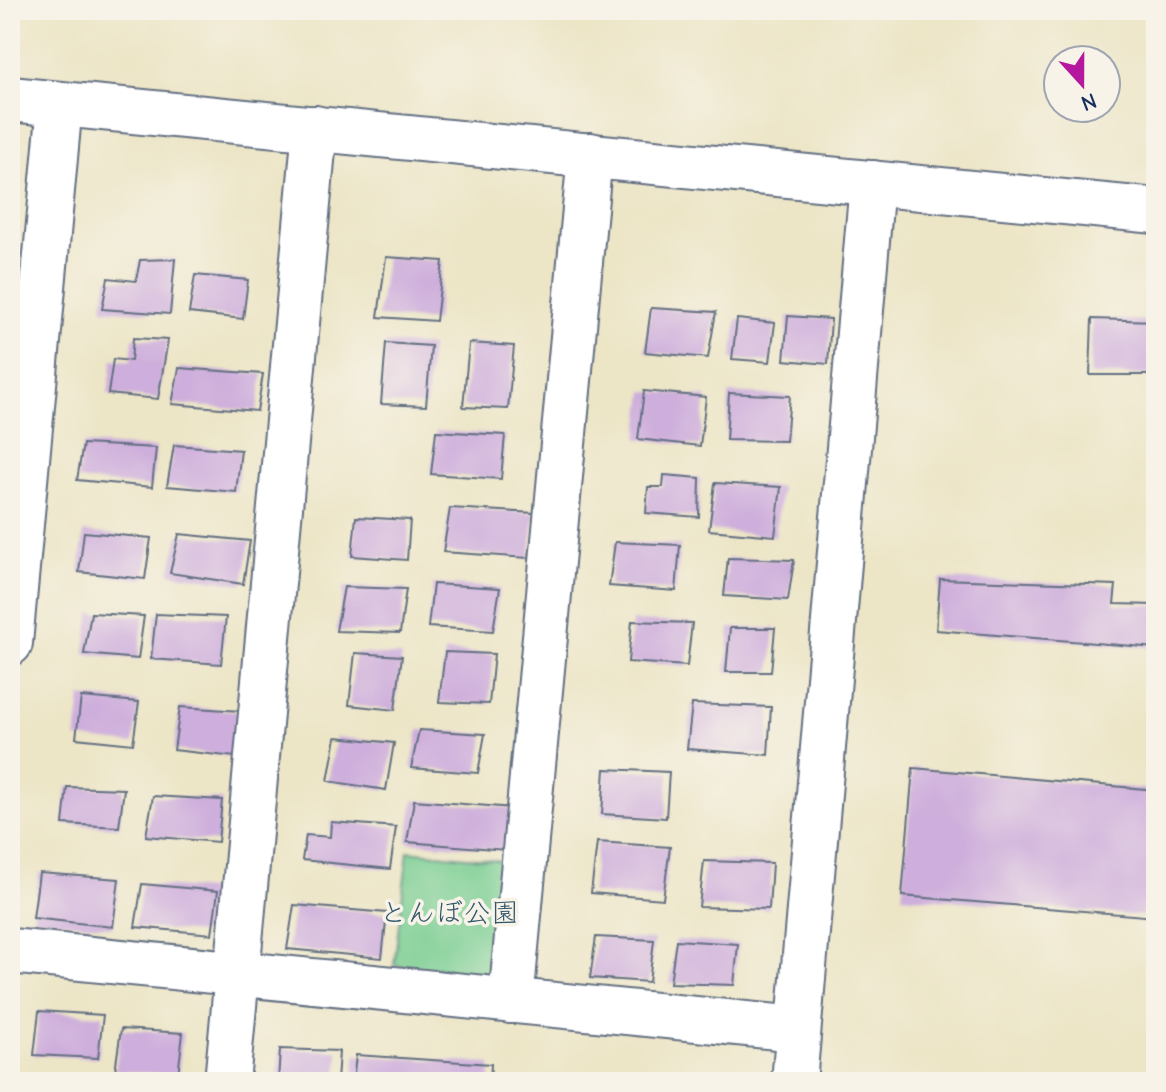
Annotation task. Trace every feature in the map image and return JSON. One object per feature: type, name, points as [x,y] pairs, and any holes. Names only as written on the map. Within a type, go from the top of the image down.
[{"type":"street","points":[[10,99],[1156,211]]},
{"type":"street","points":[[10,643],[60,104]]},
{"type":"street","points":[[227,1082],[315,128]]},
{"type":"street","points":[[511,1001],[590,155]]},
{"type":"street","points":[[794,1082],[872,183]]},
{"type":"street","points":[[10,951],[798,1029]]},
{"type":"green space","name":"とんぼ公園","points":[[408,851],[504,861],[489,975],[394,965]]},
{"type":"building","points":[[386,257],[443,261],[436,321],[378,317]]},
{"type":"building","points":[[175,259],[170,314],[102,309],[108,278],[136,281],[140,260]]},
{"type":"building","points":[[10,267],[20,268],[17,303],[10,303]]},
{"type":"building","points":[[195,275],[248,280],[243,319],[189,313]]},
{"type":"building","points":[[651,308],[716,312],[708,358],[645,352]]},
{"type":"building","points":[[788,316],[831,319],[828,364],[784,360]]},
{"type":"building","points":[[737,319],[775,323],[770,362],[732,359]]},
{"type":"building","points":[[1092,319],[1156,321],[1156,375],[1090,375]]},
{"type":"building","points":[[133,338],[168,340],[158,399],[108,394],[113,359],[131,361]]},
{"type":"building","points":[[386,343],[431,346],[426,406],[381,404]]},
{"type":"building","points":[[469,343],[514,346],[508,409],[463,407]]},
{"type":"building","points":[[10,350],[18,350],[12,405],[10,404]]},
{"type":"building","points":[[179,368],[263,374],[257,411],[172,404]]},
{"type":"building","points":[[644,391],[706,397],[700,446],[638,439]]},
{"type":"building","points":[[729,393],[790,396],[786,441],[726,440]]},
{"type":"building","points":[[436,431],[505,435],[501,479],[431,474]]},
{"type":"building","points":[[83,444],[156,448],[152,487],[77,480]]},
{"type":"building","points":[[174,445],[241,450],[236,492],[167,486]]},
{"type":"building","points":[[664,475],[700,478],[699,517],[646,513],[648,487],[663,487]]},
{"type":"building","points":[[715,483],[781,487],[775,536],[709,530]]},
{"type":"building","points":[[450,508],[535,513],[529,558],[443,552]]},
{"type":"building","points":[[356,517],[410,520],[407,560],[352,556]]},
{"type":"building","points":[[84,532],[151,538],[145,579],[79,572]]},
{"type":"building","points":[[179,534],[250,541],[243,584],[170,573]]},
{"type":"building","points":[[615,542],[680,545],[676,591],[609,586]]},
{"type":"building","points":[[728,558],[794,560],[788,600],[724,596]]},
{"type":"building","points":[[940,579],[1116,585],[1114,604],[1156,605],[1156,648],[936,630]]},
{"type":"building","points":[[433,584],[500,588],[493,631],[428,627]]},
{"type":"building","points":[[344,587],[406,589],[400,633],[336,631]]},
{"type":"building","points":[[91,613],[144,616],[138,659],[84,654]]},
{"type":"building","points":[[156,614],[226,617],[221,664],[151,659]]},
{"type":"building","points":[[632,621],[692,623],[687,666],[628,662]]},
{"type":"building","points":[[730,628],[775,628],[771,672],[726,672]]},
{"type":"building","points":[[445,652],[494,654],[489,704],[439,702]]},
{"type":"building","points":[[355,653],[402,656],[395,710],[349,705]]},
{"type":"building","points":[[81,697],[139,702],[133,744],[76,738]]},
{"type":"building","points":[[692,704],[771,707],[768,755],[687,749]]},
{"type":"building","points":[[180,707],[241,711],[235,757],[174,750]]},
{"type":"building","points":[[419,730],[485,734],[478,773],[411,768]]},
{"type":"building","points":[[336,737],[394,743],[386,790],[328,781]]},
{"type":"building","points":[[913,768],[1156,790],[1156,917],[902,896]]},
{"type":"building","points":[[605,769],[669,772],[666,818],[602,814]]},
{"type":"building","points":[[67,787],[124,789],[119,827],[63,824]]},
{"type":"building","points":[[153,796],[222,800],[218,842],[146,836]]},
{"type":"building","points":[[414,800],[513,808],[506,850],[407,842]]},
{"type":"building","points":[[331,822],[396,827],[390,869],[302,860],[306,835],[330,837]]},
{"type":"building","points":[[597,842],[670,847],[663,899],[591,893]]},
{"type":"building","points":[[704,861],[772,863],[769,909],[699,907]]},
{"type":"building","points":[[39,873],[119,879],[113,927],[33,918]]},
{"type":"building","points":[[142,884],[218,891],[212,934],[135,927]]},
{"type":"building","points":[[294,905],[387,913],[382,958],[287,949]]},
{"type":"building","points":[[596,937],[654,940],[649,982],[590,978]]},
{"type":"building","points":[[676,940],[738,944],[734,985],[670,983]]},
{"type":"building","points":[[39,1011],[103,1015],[98,1058],[34,1055]]},
{"type":"building","points":[[121,1029],[183,1033],[178,1075],[115,1071]]},
{"type":"building","points":[[280,1049],[339,1051],[337,1082],[278,1082]]},
{"type":"building","points":[[356,1055],[491,1064],[490,1082],[353,1082]]},
{"type":"building","points":[[592,1076],[639,1080],[639,1082],[592,1082]]}]
